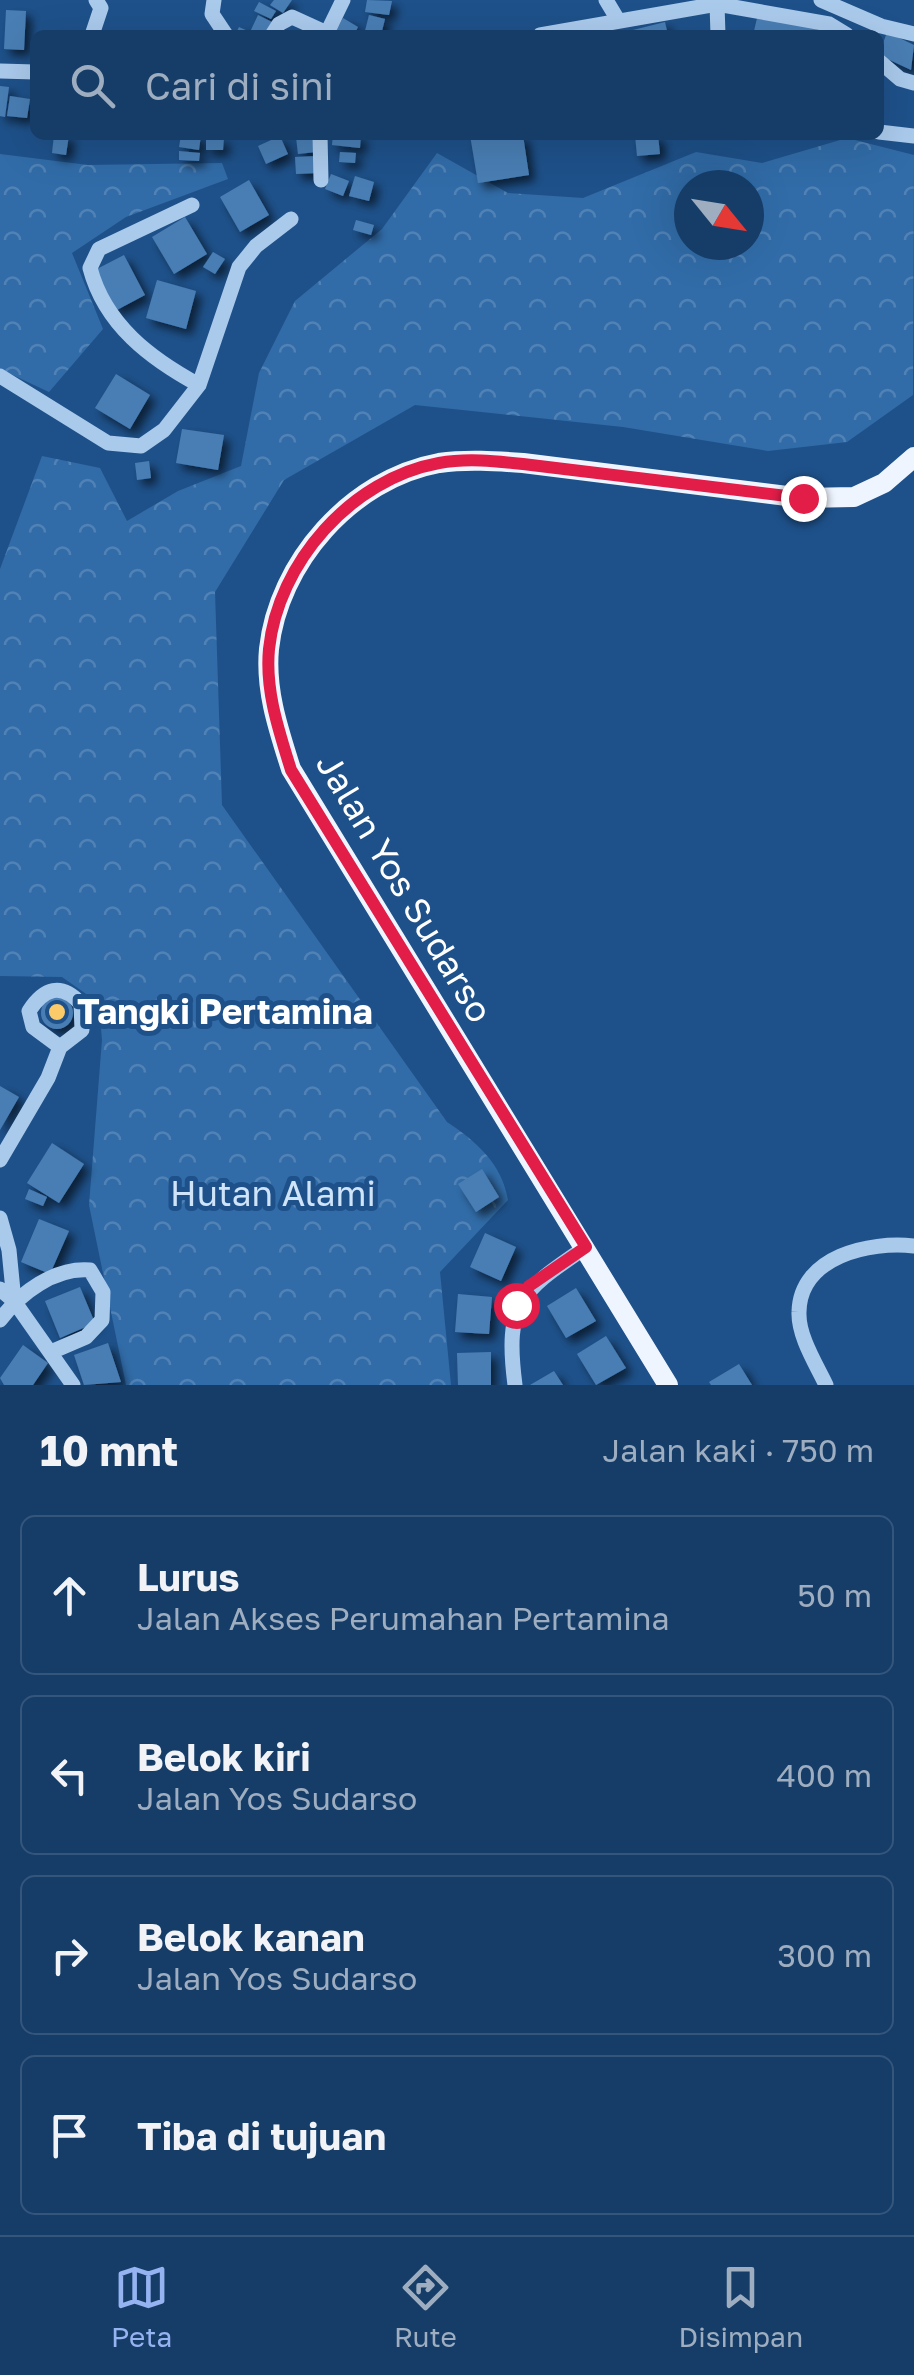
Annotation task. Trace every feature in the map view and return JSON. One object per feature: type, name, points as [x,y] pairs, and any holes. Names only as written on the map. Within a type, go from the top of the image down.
[{"type":"main road","name":"Jalan Yos Sudarso","points":[[668,1385],[291,770],[270,688],[268,652],[286,581],[308,544],[328,526],[386,483],[437,464],[482,460],[540,465],[803,498],[854,497],[884,483],[914,457]]},
{"type":"street","points":[[94,30],[101,8],[96,0]]},
{"type":"street","points":[[214,0],[212,14],[223,30]]},
{"type":"street","points":[[329,30],[342,0]]},
{"type":"street","points":[[606,0],[618,20]]},
{"type":"street","points":[[821,0],[881,26],[914,34]]},
{"type":"street","points":[[717,4],[718,30]]},
{"type":"street","points":[[566,30],[717,4],[829,30]]},
{"type":"street","points":[[275,30],[292,17],[319,30]]},
{"type":"street","points":[[884,65],[900,79],[914,83]]},
{"type":"street","points":[[0,71],[30,72]]},
{"type":"street","points":[[884,133],[914,136]]},
{"type":"street","points":[[320,140],[322,180]]},
{"type":"street","points":[[192,204],[99,249],[90,268],[124,332],[142,351],[199,385]]},
{"type":"street","points":[[2,381],[108,444],[141,446],[164,430],[199,385],[239,267],[256,246],[291,219]]},
{"type":"street","points":[[0,1160],[48,1078],[60,1047]]},
{"type":"street","points":[[0,1218],[9,1250],[14,1301]]},
{"type":"street","points":[[826,1385],[798,1314],[806,1286],[826,1262],[844,1253],[914,1246]]},
{"type":"street","points":[[515,1385],[516,1305],[529,1286],[586,1247]]},
{"type":"street","points":[[0,1320],[14,1301],[57,1274],[84,1269],[93,1274],[103,1292],[102,1320],[86,1336],[51,1352]]},
{"type":"street","points":[[0,1289],[14,1301],[51,1352],[66,1383]]},
{"type":"green space","name":"Hutan Alami","points":[[840,140],[855,140],[914,155],[913,395],[847,442],[768,451],[623,427],[415,405],[284,480],[215,592],[222,805],[447,1122],[487,1155],[500,1175],[508,1200],[440,1272],[451,1385],[126,1385],[89,1205],[102,1040],[99,1003],[62,977],[0,976],[0,569],[42,456],[100,468],[127,521],[178,491],[241,466],[259,373],[295,301],[382,229],[437,153],[508,193],[583,198],[696,152],[762,163]]},
{"type":"green space","points":[[0,154],[88,165],[222,163],[228,179],[126,217],[72,253],[103,329],[49,392],[0,369]]},
{"type":"building","points":[[274,0],[292,0],[283,13],[270,5]]},
{"type":"building","points":[[367,0],[392,1],[389,15],[365,12]]},
{"type":"building","points":[[259,2],[276,11],[271,19],[254,11]]},
{"type":"building","points":[[6,10],[26,11],[24,50],[4,49]]},
{"type":"building","points":[[758,14],[820,30],[754,30]]},
{"type":"building","points":[[258,15],[274,23],[270,30],[251,30]]},
{"type":"building","points":[[369,15],[385,19],[382,30],[365,30]]},
{"type":"building","points":[[343,18],[358,27],[356,30],[336,30]]},
{"type":"building","points":[[665,22],[667,30],[633,30]]},
{"type":"building","points":[[887,32],[914,45],[911,70],[884,57]]},
{"type":"building","points":[[0,86],[9,87],[5,117],[0,116]]},
{"type":"building","points":[[10,96],[30,99],[27,118],[7,116]]},
{"type":"building","points":[[53,140],[68,140],[66,155],[52,153]]},
{"type":"building","points":[[180,140],[200,140],[199,150],[179,147]]},
{"type":"building","points":[[206,140],[224,140],[223,150],[206,150]]},
{"type":"building","points":[[282,140],[288,154],[266,164],[258,146]]},
{"type":"building","points":[[296,140],[315,140],[316,152],[298,154]]},
{"type":"building","points":[[332,140],[361,140],[360,148],[332,145]]},
{"type":"building","points":[[471,140],[524,140],[529,175],[478,183]]},
{"type":"building","points":[[635,140],[659,140],[660,154],[637,156]]},
{"type":"building","points":[[179,151],[200,153],[199,161],[179,160]]},
{"type":"building","points":[[340,152],[356,153],[355,163],[339,162]]},
{"type":"building","points":[[317,156],[318,173],[296,174],[295,157]]},
{"type":"building","points":[[331,174],[349,181],[343,196],[325,189]]},
{"type":"building","points":[[355,176],[374,182],[369,201],[349,196]]},
{"type":"building","points":[[249,180],[269,215],[240,232],[220,197]]},
{"type":"building","points":[[185,217],[207,254],[174,274],[152,237]]},
{"type":"building","points":[[356,220],[374,225],[371,235],[353,230]]},
{"type":"building","points":[[213,252],[225,259],[215,274],[203,267]]},
{"type":"building","points":[[124,255],[145,295],[115,311],[93,271]]},
{"type":"building","points":[[157,280],[196,291],[186,329],[146,318]]},
{"type":"building","points":[[116,374],[150,395],[130,429],[95,408]]},
{"type":"building","points":[[182,429],[224,435],[218,470],[176,463]]},
{"type":"building","points":[[149,461],[151,478],[137,480],[135,463]]},
{"type":"building","name":"Tangki Pertamina","points":[[57,997],[68,1002],[73,1013],[68,1024],[57,1029],[46,1024],[41,1013],[46,1002]]},
{"type":"building","points":[[0,1086],[19,1097],[0,1130]]},
{"type":"building","points":[[52,1143],[84,1164],[59,1203],[27,1183]]},
{"type":"building","points":[[482,1169],[499,1197],[476,1212],[458,1184]]},
{"type":"building","points":[[29,1189],[47,1197],[43,1206],[25,1199]]},
{"type":"building","points":[[39,1219],[69,1231],[50,1274],[21,1262]]},
{"type":"building","points":[[485,1233],[516,1247],[501,1281],[470,1267]]},
{"type":"building","points":[[80,1287],[95,1323],[60,1338],[45,1301]]},
{"type":"building","points":[[576,1288],[596,1321],[566,1338],[547,1306]]},
{"type":"building","points":[[458,1294],[492,1297],[489,1334],[455,1332]]},
{"type":"building","points":[[606,1336],[626,1368],[596,1385],[577,1354]]},
{"type":"building","points":[[108,1343],[121,1382],[84,1385],[74,1355]]},
{"type":"building","points":[[23,1345],[48,1363],[33,1385],[4,1385],[0,1378]]},
{"type":"building","points":[[491,1352],[491,1385],[458,1385],[457,1353]]},
{"type":"building","points":[[739,1364],[752,1385],[711,1385],[709,1382]]},
{"type":"building","points":[[554,1371],[563,1385],[530,1385]]},
{"type":"place","name":"Tangki Pertamina","points":[[57,1012]]},
{"type":"route","points":[[516,1305],[529,1286],[586,1247],[291,770],[276,722],[268,652],[286,581],[308,544],[373,491],[400,476],[437,464],[482,460],[572,468],[803,498]]}]
